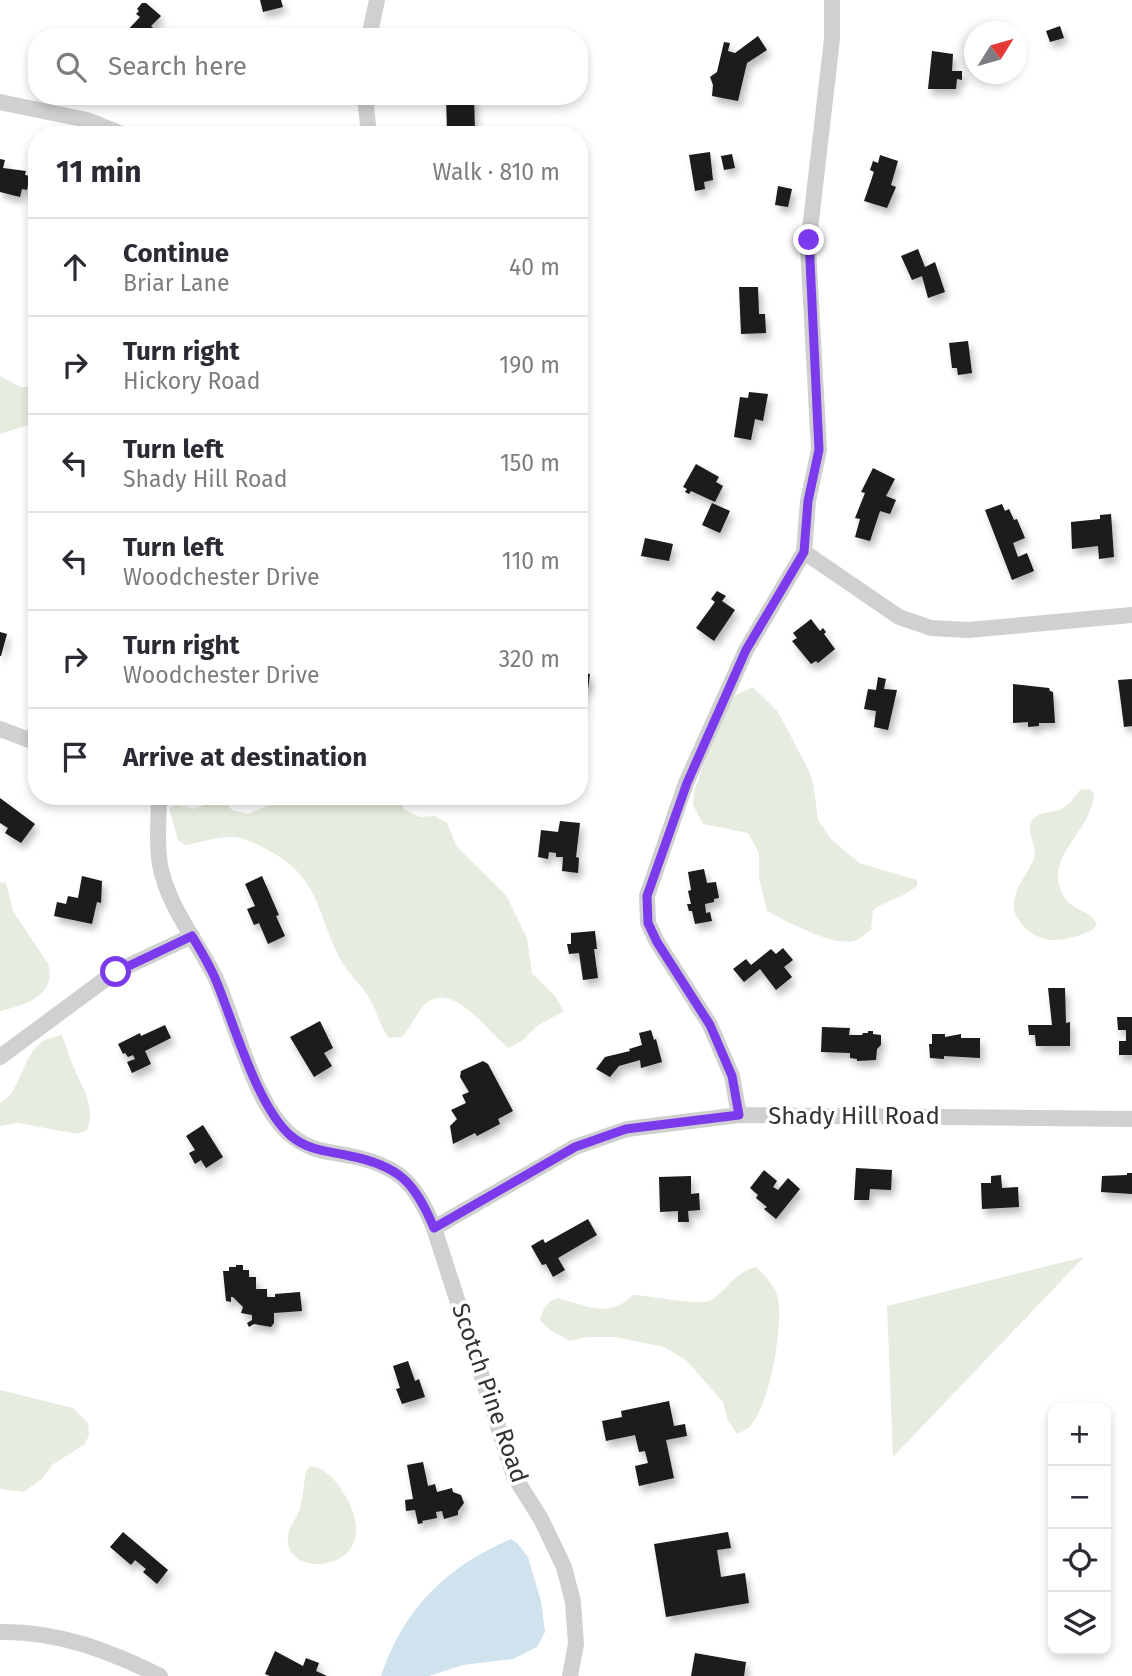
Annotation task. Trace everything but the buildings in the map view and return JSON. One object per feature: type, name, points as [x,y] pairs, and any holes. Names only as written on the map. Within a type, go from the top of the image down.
[{"type":"street","points":[[371,28],[377,0]]},
{"type":"street","points":[[739,1115],[732,1076],[710,1025],[657,942],[648,923],[647,896],[687,783],[746,650],[804,552],[808,501],[819,450],[808,247],[832,39],[832,0]]},
{"type":"street","points":[[0,103],[87,120],[102,126]]},
{"type":"street","points":[[366,105],[368,126]]},
{"type":"street","points":[[804,552],[899,617],[931,628],[968,631],[1132,615]]},
{"type":"street","points":[[0,729],[28,740]]},
{"type":"street","name":"Scotch Pine Road","points":[[159,805],[159,864],[167,891],[216,979],[256,1082],[273,1115],[290,1135],[316,1151],[352,1156],[390,1169],[416,1191],[434,1228],[514,1476],[541,1519],[564,1567],[573,1602],[576,1644],[570,1676]]},
{"type":"street","points":[[0,1057],[116,972],[192,936]]},
{"type":"street","name":"Shady Hill Road","points":[[434,1228],[575,1147],[626,1129],[739,1115],[1132,1119]]},
{"type":"street","points":[[0,1632],[28,1632],[86,1644],[129,1660],[160,1676]]},
{"type":"shaded area","points":[[0,376],[21,387],[28,387],[28,425],[0,434]]},
{"type":"shaded area","points":[[753,687],[778,712],[808,769],[813,782],[818,820],[831,839],[859,863],[917,880],[917,886],[912,890],[873,910],[871,930],[857,940],[837,941],[824,937],[767,911],[759,879],[759,853],[748,833],[703,824],[693,805],[694,792],[718,709],[734,696]]},
{"type":"shaded area","points":[[1089,789],[1094,793],[1092,806],[1064,855],[1058,881],[1066,900],[1097,923],[1094,929],[1075,937],[1045,939],[1028,931],[1014,908],[1017,891],[1035,853],[1030,826],[1038,815],[1061,809],[1080,790]]},
{"type":"shaded area","points":[[176,805],[195,809],[204,805],[228,805],[232,810],[248,814],[267,806],[402,805],[404,810],[420,817],[435,816],[447,823],[457,847],[506,895],[527,938],[532,973],[555,996],[564,1011],[537,1026],[522,1041],[509,1048],[468,1010],[444,998],[432,1000],[421,1009],[402,1037],[389,1038],[368,996],[342,962],[316,899],[298,873],[268,850],[242,839],[221,838],[185,845],[178,840],[169,808]]},
{"type":"shaded area","points":[[0,882],[6,883],[13,911],[48,964],[50,975],[48,984],[36,998],[0,1011]]},
{"type":"shaded area","points":[[61,1035],[89,1103],[90,1121],[87,1130],[78,1134],[18,1123],[0,1126],[0,1103],[13,1091],[31,1054],[45,1040]]},
{"type":"shaded area","points":[[1084,1257],[893,1457],[887,1306]]},
{"type":"shaded area","points":[[756,1267],[772,1285],[778,1298],[776,1347],[762,1405],[747,1429],[737,1434],[728,1421],[723,1402],[686,1360],[664,1347],[615,1337],[587,1337],[570,1341],[550,1330],[540,1320],[546,1306],[558,1298],[606,1309],[615,1307],[633,1295],[687,1302],[707,1301],[713,1299],[737,1277]]},
{"type":"shaded area","points":[[0,1390],[73,1408],[88,1423],[89,1435],[85,1444],[52,1465],[43,1478],[24,1492],[0,1489]]},
{"type":"shaded area","points":[[310,1466],[320,1469],[333,1479],[343,1492],[355,1518],[355,1538],[348,1552],[335,1561],[320,1564],[305,1562],[294,1555],[288,1543],[290,1529],[300,1508],[306,1471]]},
{"type":"water","points":[[511,1539],[528,1557],[541,1601],[545,1632],[537,1647],[513,1659],[463,1665],[429,1676],[381,1676],[402,1630],[430,1592],[467,1562]]},
{"type":"route","points":[[116,972],[192,936],[216,979],[256,1082],[273,1115],[290,1135],[316,1151],[352,1156],[390,1169],[410,1184],[421,1198],[434,1228],[575,1147],[626,1129],[739,1115],[732,1076],[710,1025],[657,942],[648,923],[647,896],[687,783],[746,650],[804,552],[808,501],[819,450],[809,240]]}]
